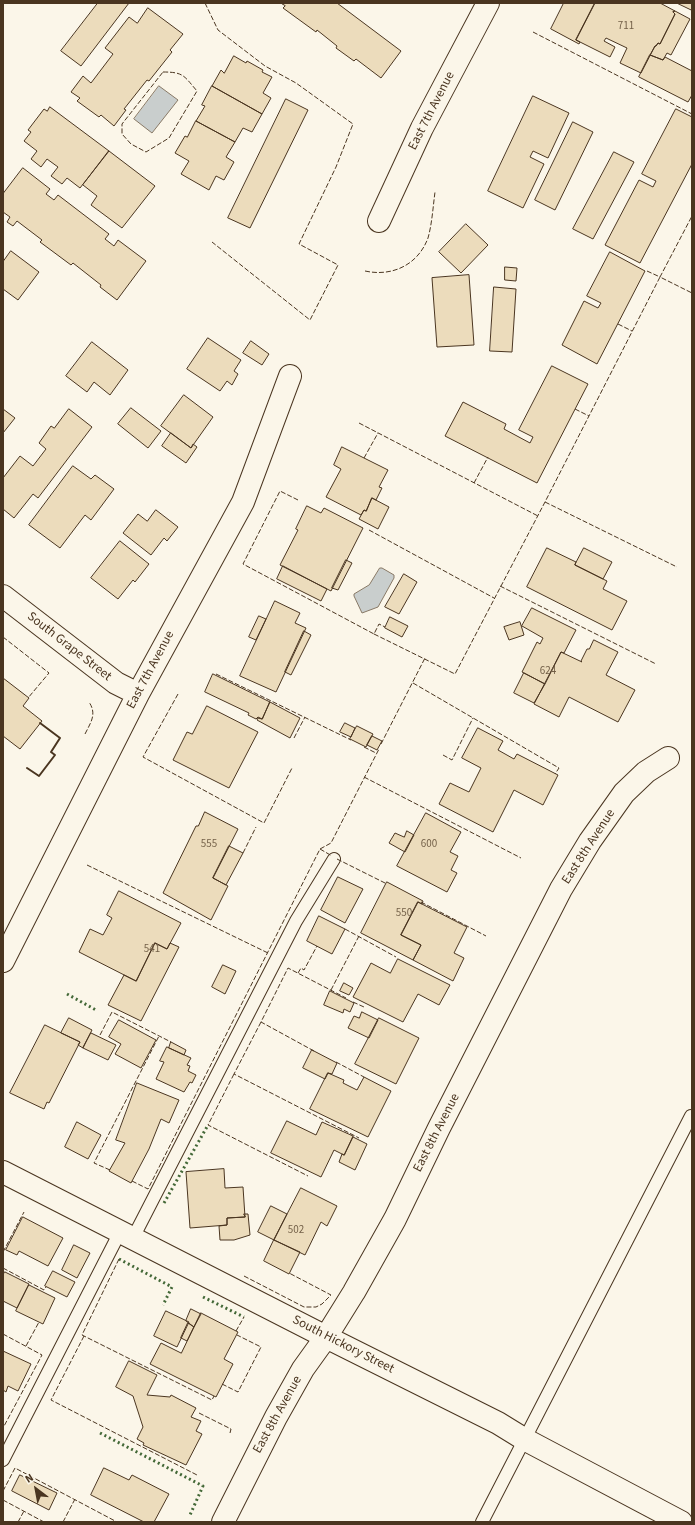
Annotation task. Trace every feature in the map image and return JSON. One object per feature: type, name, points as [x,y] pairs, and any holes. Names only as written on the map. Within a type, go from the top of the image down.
[{"type":"street","name":"East 7th Avenue","points":[[379,221],[422,128],[488,3]]},
{"type":"street","name":"East 7th Avenue","points":[[3,961],[138,694],[243,502],[290,376]]},
{"type":"street","name":"South Grape Street","points":[[3,596],[116,683],[138,694]]},
{"type":"street","name":"East 8th Avenue","points":[[223,1522],[276,1417],[303,1369],[326,1337],[364,1276],[561,890],[590,841],[624,793],[646,772],[668,758]]},
{"type":"street","name":"South Hickory Street","points":[[3,1172],[498,1423],[524,1440],[682,1522]]},
{"type":"lane","points":[[3,1460],[127,1235],[296,921],[334,859]]},
{"type":"lane","points":[[482,1522],[691,1116]]},
{"type":"shaded area","points":[[159,86],[178,100],[152,133],[134,119]]},
{"type":"shaded area","points":[[380,568],[394,575],[394,578],[378,607],[362,613],[354,594],[369,585]]},
{"type":"building","points":[[98,3],[129,3],[81,66],[61,51]]},
{"type":"building","points":[[281,3],[337,3],[401,51],[381,78],[356,59],[354,61],[336,48],[337,46],[317,30],[316,32],[283,8],[285,6]]},
{"type":"building","points":[[564,3],[595,3],[576,40],[580,42],[579,44],[551,29]]},
{"type":"building","points":[[595,3],[660,3],[675,11],[673,12],[675,14],[660,44],[658,43],[655,46],[641,73],[620,63],[627,48],[606,38],[604,41],[615,47],[610,57],[576,40]]},
{"type":"building","points":[[677,3],[692,3],[692,10]]},
{"type":"building","points":[[148,8],[183,34],[170,50],[172,52],[124,109],[126,110],[114,126],[101,115],[99,117],[77,101],[80,98],[71,92],[83,76],[91,83],[113,54],[105,48],[129,17],[137,23]]},
{"type":"building","points":[[675,11],[690,19],[671,55],[667,53],[663,60],[650,55],[655,46],[658,43],[660,44],[675,14],[673,12]]},
{"type":"building","points":[[650,55],[663,60],[665,57],[692,71],[692,95],[688,102],[639,77]]},
{"type":"building","points":[[234,56],[246,63],[247,61],[272,77],[263,93],[271,98],[262,114],[212,86],[221,70],[224,73]]},
{"type":"building","points":[[212,86],[262,114],[252,132],[243,128],[235,142],[196,121],[205,106],[202,105]]},
{"type":"building","points":[[533,96],[569,113],[548,158],[533,151],[530,157],[544,164],[523,208],[488,191]]},
{"type":"building","points":[[286,99],[308,110],[250,228],[228,218]]},
{"type":"building","points":[[50,107],[109,151],[80,188],[67,178],[62,184],[51,176],[58,167],[47,159],[41,167],[31,159],[37,151],[24,141],[31,132],[28,130],[44,109],[47,111]]},
{"type":"building","points":[[676,109],[692,117],[692,164],[640,263],[605,245],[639,180],[653,187],[656,181],[642,174]]},
{"type":"building","points":[[196,121],[235,142],[226,157],[234,162],[224,180],[216,176],[209,190],[181,174],[189,161],[175,153],[185,136],[187,137]]},
{"type":"building","points":[[573,122],[593,132],[555,210],[535,200]]},
{"type":"building","points":[[109,151],[155,186],[122,228],[91,205],[97,196],[83,185]]},
{"type":"building","points":[[614,152],[634,162],[593,239],[573,229]]},
{"type":"building","points":[[23,168],[50,189],[46,194],[54,200],[58,195],[109,234],[105,239],[114,246],[118,240],[146,261],[117,300],[73,263],[71,265],[40,242],[42,240],[17,221],[13,226],[7,222],[10,217],[3,212],[3,194]]},
{"type":"building","points":[[466,224],[488,245],[461,273],[439,252]]},
{"type":"building","points":[[11,251],[39,272],[18,300],[3,289],[3,262]]},
{"type":"building","points":[[610,252],[645,271],[597,364],[562,345],[584,301],[598,308],[601,303],[587,296]]},
{"type":"building","points":[[505,267],[517,268],[516,281],[505,280]]},
{"type":"building","points":[[469,275],[474,345],[437,347],[432,278]]},
{"type":"building","points":[[494,287],[516,289],[512,352],[490,351]]},
{"type":"building","points":[[208,338],[241,360],[234,371],[238,374],[232,385],[227,381],[220,391],[187,369]]},
{"type":"building","points":[[251,341],[269,354],[262,365],[243,353]]},
{"type":"building","points":[[92,342],[128,370],[110,395],[94,382],[87,392],[66,376]]},
{"type":"building","points":[[552,366],[588,384],[537,483],[445,436],[463,402],[506,424],[504,429],[530,443],[533,437],[519,430]]},
{"type":"building","points":[[184,395],[213,417],[191,448],[161,426]]},
{"type":"building","points":[[131,408],[161,431],[148,448],[118,424]]},
{"type":"building","points":[[3,409],[15,418],[3,433]]},
{"type":"building","points":[[69,409],[92,427],[38,498],[33,494],[14,518],[3,509],[3,478],[20,456],[33,466],[46,449],[39,443],[51,426],[54,428]]},
{"type":"building","points":[[171,433],[191,448],[193,444],[197,447],[186,463],[162,446]]},
{"type":"building","points":[[342,447],[388,470],[379,487],[382,488],[376,500],[372,498],[366,511],[364,510],[361,515],[326,497],[341,469],[334,465]]},
{"type":"building","points":[[73,466],[91,479],[95,475],[114,489],[91,520],[85,515],[60,548],[29,525]]},
{"type":"building","points":[[372,498],[389,507],[378,529],[359,519],[364,510],[366,511]]},
{"type":"building","points":[[307,506],[321,513],[324,508],[363,528],[331,591],[280,565],[298,530],[296,529]]},
{"type":"building","points":[[156,510],[178,527],[167,541],[164,538],[151,555],[123,533],[138,514],[147,521]]},
{"type":"building","points":[[120,541],[149,564],[135,582],[133,580],[118,599],[91,578]]},
{"type":"building","points":[[547,548],[576,562],[575,565],[607,581],[603,589],[627,601],[612,630],[527,587]]},
{"type":"building","points":[[584,548],[612,562],[603,579],[575,565]]},
{"type":"building","points":[[346,560],[352,563],[338,590],[332,588]]},
{"type":"building","points":[[283,566],[327,589],[321,601],[277,579]]},
{"type":"building","points":[[404,574],[417,582],[399,614],[385,607]]},
{"type":"building","points":[[275,601],[300,613],[295,623],[306,628],[276,692],[240,676]]},
{"type":"building","points":[[532,608],[576,630],[564,653],[561,652],[545,684],[522,672],[537,642],[540,644],[543,638],[522,626]]},
{"type":"building","points":[[259,616],[266,619],[256,640],[249,637]]},
{"type":"building","points":[[390,617],[408,626],[402,637],[385,628]]},
{"type":"building","points":[[520,622],[524,635],[509,640],[504,627]]},
{"type":"building","points":[[304,631],[311,635],[291,675],[285,672]]},
{"type":"building","points":[[594,640],[618,652],[606,675],[635,690],[618,722],[569,697],[559,717],[534,704],[561,652],[582,662],[581,661],[587,649],[589,649]]},
{"type":"building","points":[[524,673],[545,684],[534,703],[514,693]]},
{"type":"building","points":[[213,674],[270,702],[262,719],[258,717],[256,719],[248,715],[249,713],[205,692]]},
{"type":"building","points":[[3,678],[29,698],[23,706],[42,721],[20,749],[3,736]]},
{"type":"building","points":[[270,702],[300,718],[290,738],[257,720],[258,718],[262,719]]},
{"type":"building","points":[[207,706],[258,732],[229,788],[173,760],[187,732],[192,734]]},
{"type":"building","points":[[345,723],[355,728],[351,737],[340,732]]},
{"type":"building","points":[[357,726],[373,734],[366,747],[350,739]]},
{"type":"building","points":[[478,728],[503,741],[498,750],[514,759],[517,754],[558,775],[543,805],[514,790],[493,832],[439,804],[450,783],[469,792],[481,768],[462,758]]},
{"type":"building","points":[[372,736],[382,741],[377,750],[367,745]]},
{"type":"building","points":[[205,812],[238,829],[213,878],[228,886],[211,920],[163,893],[196,826],[198,826]]},
{"type":"building","points":[[426,813],[461,832],[450,852],[458,856],[451,870],[457,873],[447,892],[397,866]]},
{"type":"building","points":[[407,831],[414,835],[405,852],[389,843],[395,833],[404,837]]},
{"type":"building","points":[[229,846],[243,853],[226,885],[213,878]]},
{"type":"building","points":[[338,877],[363,889],[345,923],[321,910]]},
{"type":"building","points":[[387,882],[423,901],[422,904],[418,902],[401,935],[421,945],[413,960],[361,933]]},
{"type":"building","points":[[119,891],[181,923],[167,949],[155,943],[136,981],[79,952],[90,929],[103,935],[112,918],[107,915]]},
{"type":"building","points":[[418,902],[467,927],[454,953],[464,958],[453,981],[413,960],[421,945],[401,935]]},
{"type":"building","points":[[319,916],[345,929],[332,954],[307,941]]},
{"type":"building","points":[[155,943],[167,949],[170,943],[179,947],[141,1021],[108,1005],[124,975],[136,981]]},
{"type":"building","points":[[398,959],[450,985],[439,1005],[418,994],[403,1022],[353,997],[371,963],[390,973]]},
{"type":"building","points":[[223,965],[236,971],[225,994],[212,987]]},
{"type":"building","points":[[344,983],[353,988],[349,995],[340,991]]},
{"type":"building","points":[[330,991],[354,1003],[350,1012],[344,1009],[343,1013],[324,1005]]},
{"type":"building","points":[[362,1012],[378,1020],[369,1038],[348,1028],[354,1016],[359,1018]]},
{"type":"building","points":[[69,1018],[92,1030],[83,1048],[78,1045],[80,1042],[61,1033]]},
{"type":"building","points":[[379,1018],[419,1038],[396,1084],[355,1064]]},
{"type":"building","points":[[119,1020],[156,1040],[141,1068],[115,1054],[121,1044],[109,1037]]},
{"type":"building","points":[[45,1025],[80,1042],[49,1103],[47,1102],[44,1109],[10,1093]]},
{"type":"building","points":[[91,1033],[116,1045],[108,1060],[83,1048]]},
{"type":"building","points":[[171,1042],[186,1050],[184,1055],[169,1048]]},
{"type":"building","points":[[167,1047],[191,1058],[187,1065],[190,1066],[188,1071],[196,1075],[192,1083],[190,1082],[184,1092],[156,1079],[164,1062],[160,1061]]},
{"type":"building","points":[[312,1050],[337,1063],[332,1074],[328,1073],[325,1079],[303,1068]]},
{"type":"building","points":[[328,1073],[344,1080],[343,1083],[357,1090],[364,1077],[391,1091],[368,1137],[310,1109]]},
{"type":"building","points":[[137,1083],[179,1100],[169,1123],[161,1119],[149,1149],[131,1183],[109,1171],[125,1143],[116,1140]]},
{"type":"building","points":[[287,1121],[316,1135],[322,1122],[353,1137],[344,1155],[334,1150],[321,1177],[271,1153]]},
{"type":"building","points":[[77,1122],[101,1135],[88,1159],[65,1147]]},
{"type":"building","points":[[353,1137],[367,1144],[355,1170],[339,1162],[342,1154],[344,1155]]},
{"type":"building","points":[[224,1169],[225,1188],[243,1187],[245,1217],[227,1218],[227,1225],[190,1228],[186,1172]]},
{"type":"building","points":[[301,1188],[337,1206],[327,1226],[321,1222],[305,1255],[274,1240]]},
{"type":"building","points":[[271,1206],[287,1214],[274,1240],[258,1232]]},
{"type":"building","points":[[244,1214],[248,1214],[250,1235],[234,1240],[220,1240],[219,1226],[227,1225],[227,1218],[245,1217]]},
{"type":"building","points":[[23,1217],[63,1238],[48,1266],[19,1251],[17,1255],[6,1250]]},
{"type":"building","points":[[274,1240],[300,1252],[289,1274],[264,1261]]},
{"type":"building","points":[[74,1245],[90,1253],[77,1278],[62,1270]]},
{"type":"building","points":[[53,1271],[75,1282],[67,1297],[45,1286]]},
{"type":"building","points":[[5,1272],[29,1284],[17,1308],[3,1301],[3,1275]]},
{"type":"building","points":[[29,1285],[55,1298],[43,1324],[16,1311]]},
{"type":"building","points":[[191,1309],[201,1314],[194,1327],[186,1321]]},
{"type":"building","points":[[166,1311],[189,1322],[177,1347],[154,1336]]},
{"type":"building","points":[[201,1313],[238,1332],[224,1359],[233,1364],[216,1397],[150,1364],[161,1343],[181,1353]]},
{"type":"building","points":[[188,1323],[194,1327],[187,1341],[181,1338]]},
{"type":"building","points":[[3,1351],[31,1364],[18,1391],[8,1386],[6,1392],[3,1390]]},
{"type":"building","points":[[129,1361],[157,1375],[147,1395],[170,1397],[171,1395],[196,1408],[191,1417],[201,1421],[196,1431],[202,1434],[186,1465],[143,1445],[144,1443],[137,1439],[143,1427],[133,1396],[116,1387]]},
{"type":"building","points":[[104,1468],[129,1480],[132,1475],[169,1494],[154,1522],[144,1522],[91,1495]]},
{"type":"building","points":[[20,1475],[57,1493],[49,1510],[12,1491]]},
{"type":"hedge","points":[[67,994],[96,1010]]},
{"type":"hedge","points":[[164,1203],[208,1125]]},
{"type":"hedge","points":[[119,1259],[172,1287],[163,1305]]},
{"type":"hedge","points":[[203,1297],[244,1317]]},
{"type":"hedge","points":[[100,1433],[203,1486],[190,1515]]},
{"type":"fence","points":[[205,3],[218,30],[265,66],[296,83],[353,124],[336,167],[299,244],[338,265],[310,320],[212,242]]},
{"type":"fence","points":[[533,32],[692,114]]},
{"type":"fence","points":[[163,72],[180,74],[197,91],[169,138],[146,152],[131,144],[122,134],[122,124],[163,72]]},
{"type":"fence","points":[[365,271],[385,272],[394,270],[403,267],[418,255],[428,238],[435,192]]},
{"type":"fence","points":[[647,271],[660,277],[692,216]]},
{"type":"fence","points":[[374,634],[455,674],[660,277],[692,293]]},
{"type":"fence","points":[[618,324],[632,331]]},
{"type":"fence","points":[[575,409],[589,416]]},
{"type":"fence","points":[[359,423],[538,516]]},
{"type":"fence","points":[[364,458],[378,433]]},
{"type":"fence","points":[[474,483],[488,457]]},
{"type":"fence","points":[[298,500],[280,491],[243,564],[374,634],[379,624],[385,627]]},
{"type":"fence","points":[[545,502],[677,567]]},
{"type":"fence","points":[[369,530],[494,598]]},
{"type":"fence","points":[[500,586],[656,664]]},
{"type":"fence","points":[[3,637],[49,673],[28,698]]},
{"type":"fence","points":[[381,744],[425,658]]},
{"type":"fence","points":[[216,674],[351,740]]},
{"type":"fence","points":[[413,683],[559,768],[555,774]]},
{"type":"fence","points":[[178,694],[143,757],[264,823],[292,768]]},
{"type":"fence","points":[[85,734],[93,714],[93,710],[89,702]]},
{"type":"fence","points":[[294,738],[305,717]]},
{"type":"fence","points":[[443,755],[452,760],[473,718]]},
{"type":"fence","points":[[364,747],[376,753]]},
{"type":"fence","points":[[132,1181],[148,1189],[320,849],[331,843],[379,749]]},
{"type":"fence","points":[[364,777],[521,858]]},
{"type":"fence","points":[[243,853],[256,827]]},
{"type":"fence","points":[[320,849],[332,856]]},
{"type":"fence","points":[[337,859],[387,884]]},
{"type":"fence","points":[[87,865],[268,953]]},
{"type":"fence","points":[[421,902],[486,936]]},
{"type":"fence","points":[[345,929],[396,957]]},
{"type":"fence","points":[[331,990],[359,936]]},
{"type":"fence","points":[[298,973],[301,968],[304,970],[317,946]]},
{"type":"fence","points":[[314,1051],[261,1022],[288,968],[346,998]]},
{"type":"fence","points":[[353,1002],[364,1007]]},
{"type":"fence","points":[[100,1035],[112,1012],[171,1042]]},
{"type":"fence","points":[[261,1022],[234,1074],[359,1138]]},
{"type":"fence","points":[[110,1170],[94,1163],[159,1036]]},
{"type":"fence","points":[[336,1062],[364,1077]]},
{"type":"fence","points":[[234,1074],[208,1125],[308,1176]]},
{"type":"fence","points":[[3,1252],[24,1212]]},
{"type":"fence","points":[[119,1259],[82,1335],[212,1400],[214,1396]]},
{"type":"fence","points":[[3,1268],[44,1290],[46,1287]]},
{"type":"fence","points":[[244,1276],[304,1307],[316,1307],[322,1304],[331,1295],[289,1273]]},
{"type":"fence","points":[[236,1331],[244,1317]]},
{"type":"fence","points":[[26,1346],[39,1322]]},
{"type":"fence","points":[[3,1334],[42,1355],[3,1428]]},
{"type":"fence","points":[[222,1384],[238,1392],[261,1347],[237,1335]]},
{"type":"fence","points":[[84,1336],[51,1400],[197,1475]]},
{"type":"fence","points":[[199,1413],[231,1429],[230,1433]]},
{"type":"fence","points":[[3,1491],[15,1468],[117,1522]]},
{"type":"fence","points":[[63,1522],[75,1499]]},
{"type":"fence","points":[[3,1500],[44,1522]]},
{"type":"fence","points":[[18,1522],[24,1511]]},
{"type":"wall","points":[[27,768],[39,776],[55,755],[51,752],[60,738],[40,723]]}]
